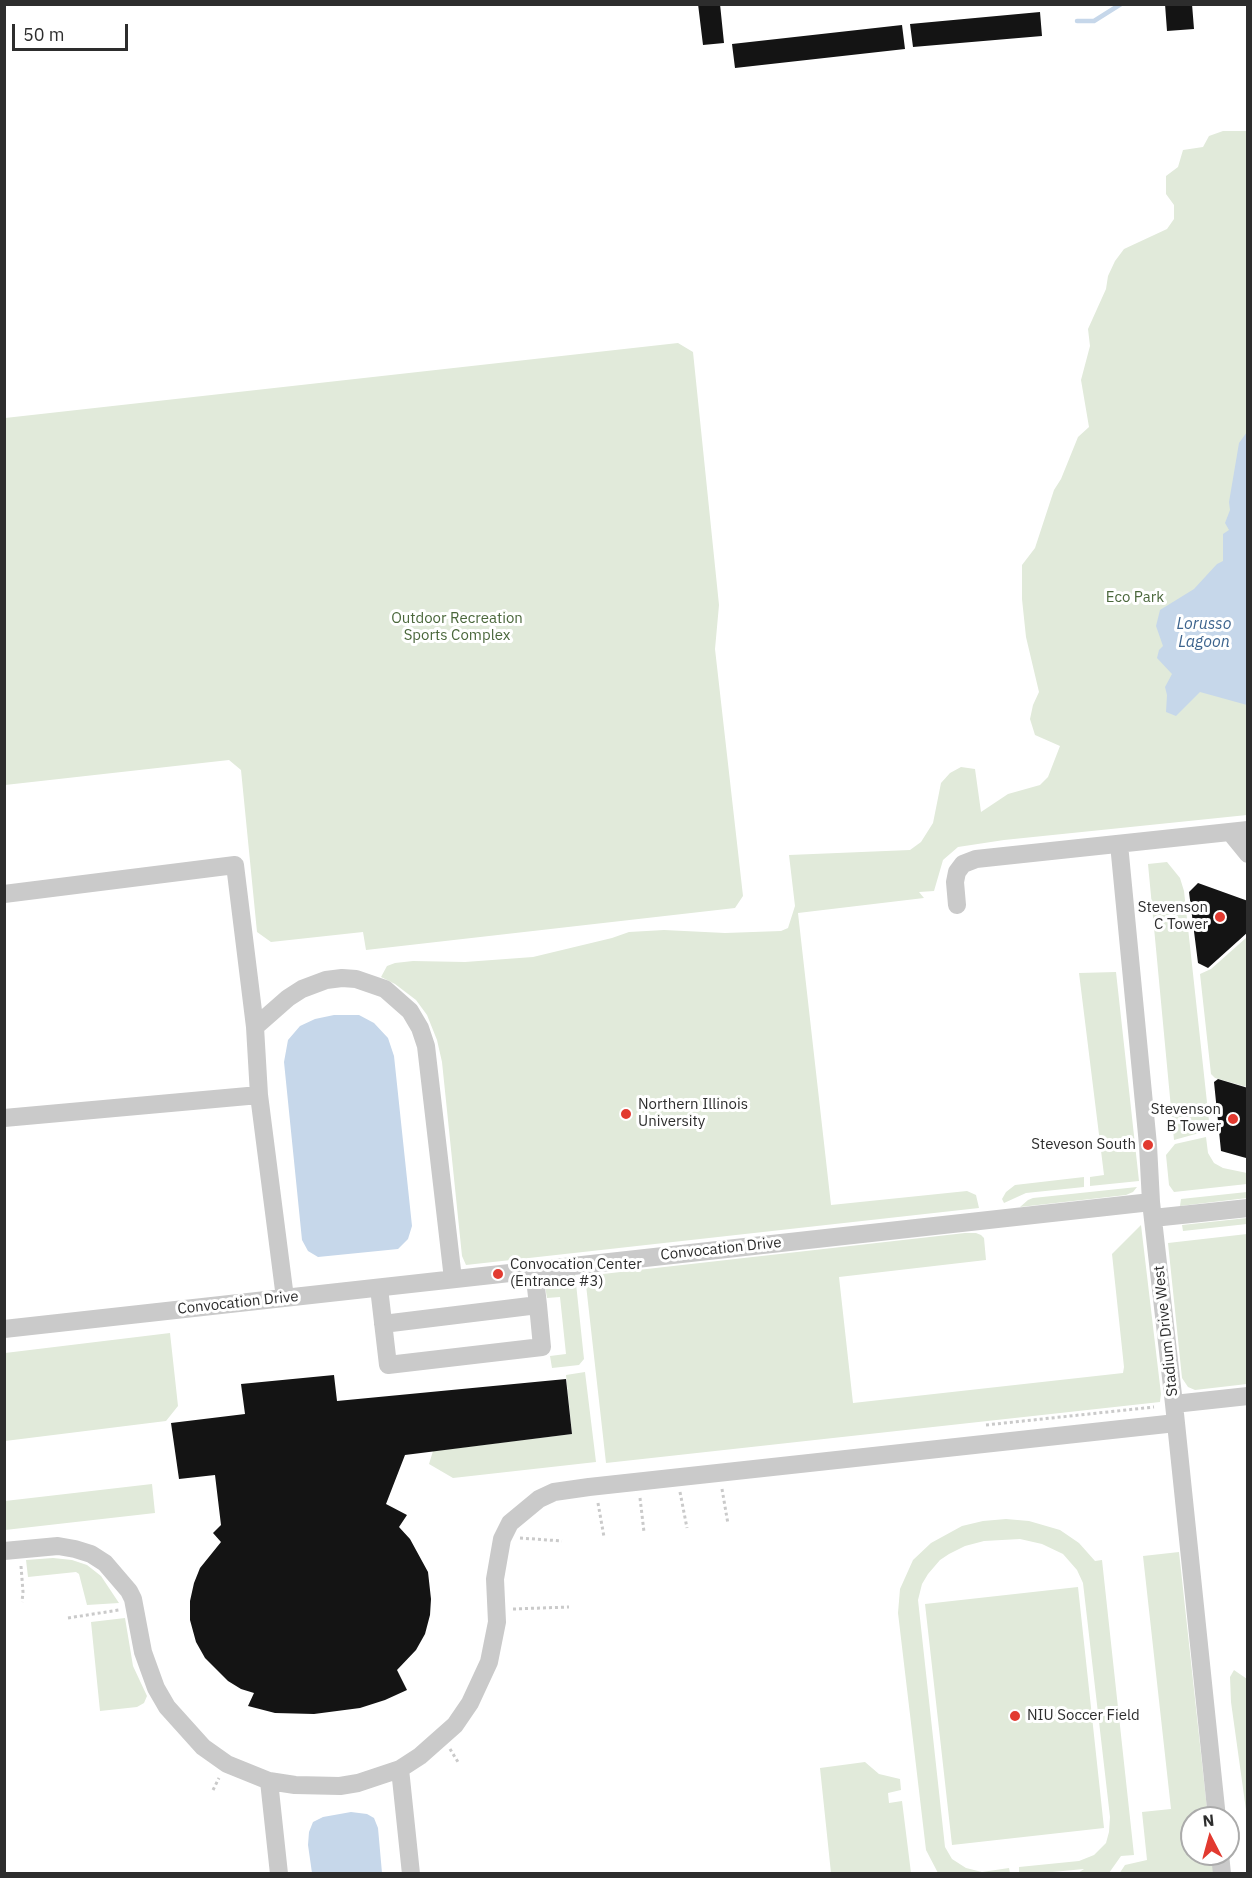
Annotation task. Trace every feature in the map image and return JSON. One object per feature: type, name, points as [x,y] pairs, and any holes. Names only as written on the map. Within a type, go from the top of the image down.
[{"type":"street","points":[[957,905],[955,882],[957,872],[963,864],[976,859],[1239,831],[1248,854]]},
{"type":"street","name":"Stadium Drive West","points":[[1119,844],[1148,1145],[1152,1210],[1216,1806]]},
{"type":"street","points":[[4,894],[235,865],[255,1027],[259,1095],[285,1298]]},
{"type":"street","points":[[255,1027],[302,988],[326,980],[342,978],[385,989],[410,1011],[420,1028],[426,1047],[453,1279]]},
{"type":"street","points":[[4,1118],[259,1095]]},
{"type":"street","name":"Convocation Drive","points":[[4,1329],[534,1270],[1152,1210],[1248,1208]]},
{"type":"street","points":[[379,1288],[388,1365],[542,1347],[534,1270]]},
{"type":"street","points":[[383,1324],[538,1305]]},
{"type":"street","points":[[1174,1404],[1248,1396]]},
{"type":"street","points":[[4,1551],[58,1546],[91,1554],[105,1563],[129,1591],[146,1660],[156,1688],[167,1707],[203,1747],[227,1764],[269,1781],[295,1785],[340,1786],[358,1783],[400,1769],[420,1756],[455,1725],[481,1682],[489,1662],[494,1641],[497,1603],[495,1579],[502,1539],[510,1523],[538,1499],[554,1492],[1176,1424]]},
{"type":"street","points":[[400,1769],[411,1874]]},
{"type":"street","points":[[269,1781],[279,1874]]},
{"type":"path","points":[[721,1484],[728,1524]]},
{"type":"path","points":[[679,1487],[687,1528]]},
{"type":"path","points":[[639,1494],[644,1532]]},
{"type":"path","points":[[597,1498],[604,1537]]},
{"type":"path","points":[[515,1538],[562,1541]]},
{"type":"path","points":[[20,1562],[22,1602]]},
{"type":"path","points":[[508,1609],[569,1607]]},
{"type":"path","points":[[68,1618],[121,1609]]},
{"type":"path","points":[[447,1746],[459,1762]]},
{"type":"path","points":[[213,1790],[222,1774]]},
{"type":"green space","name":"Eco Park","points":[[1223,131],[1247,131],[1247,815],[1004,840],[958,847],[943,860],[934,891],[919,892],[924,898],[798,913],[831,1205],[967,1191],[976,1195],[979,1208],[466,1265],[462,1256],[442,1062],[437,1040],[427,1015],[416,1000],[395,984],[381,977],[387,966],[413,961],[465,962],[533,957],[629,932],[781,931],[788,928],[795,906],[789,855],[910,850],[921,842],[933,823],[941,783],[950,773],[961,767],[975,769],[981,812],[1008,794],[1040,785],[1048,777],[1060,746],[1035,735],[1030,719],[1039,692],[1026,637],[1022,599],[1022,565],[1035,548],[1054,490],[1061,479],[1078,437],[1089,427],[1081,380],[1090,346],[1088,329],[1106,289],[1108,276],[1124,249],[1167,229],[1174,219],[1174,205],[1166,194],[1166,176],[1178,167],[1183,150],[1203,147],[1209,136]]},
{"type":"green space","name":"Outdoor Recreation Sports Complex","points":[[678,343],[693,352],[719,605],[715,649],[743,896],[735,908],[366,950],[363,932],[271,942],[257,932],[241,770],[229,760],[5,785],[5,418]]},
{"type":"green space","points":[[1167,862],[1180,878],[1184,891],[1210,1130],[1174,1140],[1148,864]]},
{"type":"green space","points":[[1247,937],[1247,1087],[1215,1078],[1211,1074],[1200,974],[1211,969]]},
{"type":"green space","points":[[1116,972],[1139,1181],[1090,1186],[1090,1177],[1104,1175],[1079,973]]},
{"type":"green space","points":[[1206,1137],[1208,1153],[1214,1163],[1223,1168],[1247,1173],[1247,1184],[1174,1192],[1169,1185],[1166,1155],[1175,1144]]},
{"type":"green space","points":[[1084,1177],[1084,1187],[1026,1193],[1004,1203],[1002,1199],[1006,1192],[1015,1185]]},
{"type":"green space","points":[[1137,1187],[1126,1195],[1020,1207],[1033,1198]]},
{"type":"green space","points":[[1247,1192],[1247,1198],[1180,1206],[1181,1199]]},
{"type":"green space","points":[[1247,1218],[1247,1224],[1183,1231],[1182,1225]]},
{"type":"green space","points":[[1141,1225],[1161,1394],[1160,1402],[606,1463],[585,1276],[965,1233],[981,1235],[984,1238],[986,1260],[839,1277],[853,1403],[1123,1373],[1112,1254]]},
{"type":"green space","points":[[1247,1234],[1247,1384],[1195,1390],[1188,1387],[1182,1378],[1168,1243]]},
{"type":"green space","points":[[575,1274],[584,1359],[579,1365],[552,1368],[550,1356],[566,1354],[560,1297],[547,1298],[544,1280],[550,1277]]},
{"type":"green space","points":[[170,1333],[178,1406],[166,1421],[5,1441],[5,1353]]},
{"type":"green space","points":[[585,1372],[596,1462],[453,1478],[429,1464],[433,1451],[572,1434],[566,1375]]},
{"type":"green space","points":[[152,1484],[155,1513],[5,1530],[5,1501]]},
{"type":"green space","points":[[1006,1519],[1029,1521],[1060,1530],[1079,1543],[1095,1561],[1102,1560],[1134,1855],[1121,1856],[1109,1873],[1078,1873],[1084,1869],[1019,1873],[1019,1867],[1079,1861],[1094,1855],[1106,1843],[1110,1817],[1083,1583],[1077,1570],[1063,1554],[1042,1544],[1020,1539],[984,1541],[965,1546],[949,1554],[940,1560],[928,1574],[922,1584],[918,1600],[945,1847],[952,1859],[966,1868],[982,1872],[1009,1868],[1010,1873],[938,1873],[926,1850],[898,1613],[900,1589],[913,1560],[931,1543],[962,1526]]},
{"type":"green space","points":[[1179,1552],[1207,1806],[1180,1806],[1180,1866],[1213,1866],[1214,1873],[1119,1874],[1125,1865],[1147,1860],[1142,1812],[1171,1809],[1143,1556]]},
{"type":"green space","points":[[53,1558],[72,1560],[87,1565],[101,1576],[119,1603],[87,1605],[79,1574],[76,1572],[28,1577],[26,1560]]},
{"type":"green space","name":"NIU Soccer Field","points":[[1078,1587],[1104,1828],[952,1845],[925,1604]]},
{"type":"green space","points":[[125,1618],[133,1666],[147,1696],[144,1703],[137,1707],[100,1711],[91,1622]]},
{"type":"green space","points":[[1234,1670],[1247,1679],[1247,1817],[1231,1702],[1230,1677]]},
{"type":"green space","points":[[865,1762],[879,1774],[900,1779],[901,1790],[888,1793],[889,1803],[902,1801],[911,1873],[831,1873],[820,1768]]},
{"type":"water","name":"Lorusso Lagoon","points":[[1247,432],[1247,705],[1200,692],[1176,716],[1166,712],[1165,687],[1172,674],[1157,658],[1163,646],[1156,626],[1160,610],[1194,589],[1217,564],[1223,561],[1223,534],[1229,530],[1225,523],[1230,510],[1229,502],[1239,443]]},
{"type":"water","points":[[334,1015],[359,1015],[374,1023],[388,1038],[394,1056],[412,1226],[408,1239],[398,1249],[318,1257],[308,1251],[302,1240],[284,1062],[288,1040],[300,1026],[315,1019]]},
{"type":"water","points":[[351,1812],[367,1814],[374,1818],[378,1828],[382,1873],[312,1873],[308,1845],[313,1822],[323,1817]]},
{"type":"building","points":[[698,4],[720,4],[724,43],[703,45]]},
{"type":"building","points":[[1165,4],[1192,4],[1194,29],[1167,31]]},
{"type":"building","points":[[1040,12],[1042,36],[913,47],[910,24]]},
{"type":"building","points":[[902,25],[905,49],[735,68],[732,44]]},
{"type":"building","name":"Stevenson C Tower","points":[[1198,883],[1248,901],[1248,932],[1208,968],[1198,963],[1189,892]]},
{"type":"building","name":"Stevenson B Tower","points":[[1218,1079],[1248,1088],[1248,1156],[1246,1158],[1221,1151],[1214,1082]]},
{"type":"building","points":[[334,1375],[337,1401],[566,1379],[572,1434],[405,1455],[386,1504],[407,1515],[399,1527],[410,1539],[428,1572],[431,1599],[425,1634],[416,1650],[397,1670],[407,1690],[360,1708],[314,1714],[275,1713],[248,1706],[254,1693],[241,1689],[228,1681],[205,1658],[196,1642],[190,1620],[190,1601],[200,1568],[221,1542],[213,1533],[221,1525],[215,1475],[179,1479],[171,1423],[245,1414],[241,1384]]},
{"type":"waterway","points":[[1077,21],[1094,21],[1121,4]]},
{"type":"place","name":"Stevenson C Tower","points":[[1220,917]]},
{"type":"place","name":"Northern Illinois University","points":[[626,1114]]},
{"type":"place","name":"Stevenson B Tower","points":[[1233,1119]]},
{"type":"place","name":"Steveson South","points":[[1148,1145]]},
{"type":"place","name":"Convocation Center (Entrance #3)","points":[[498,1274]]},
{"type":"place","name":"NIU Soccer Field","points":[[1015,1716]]}]
